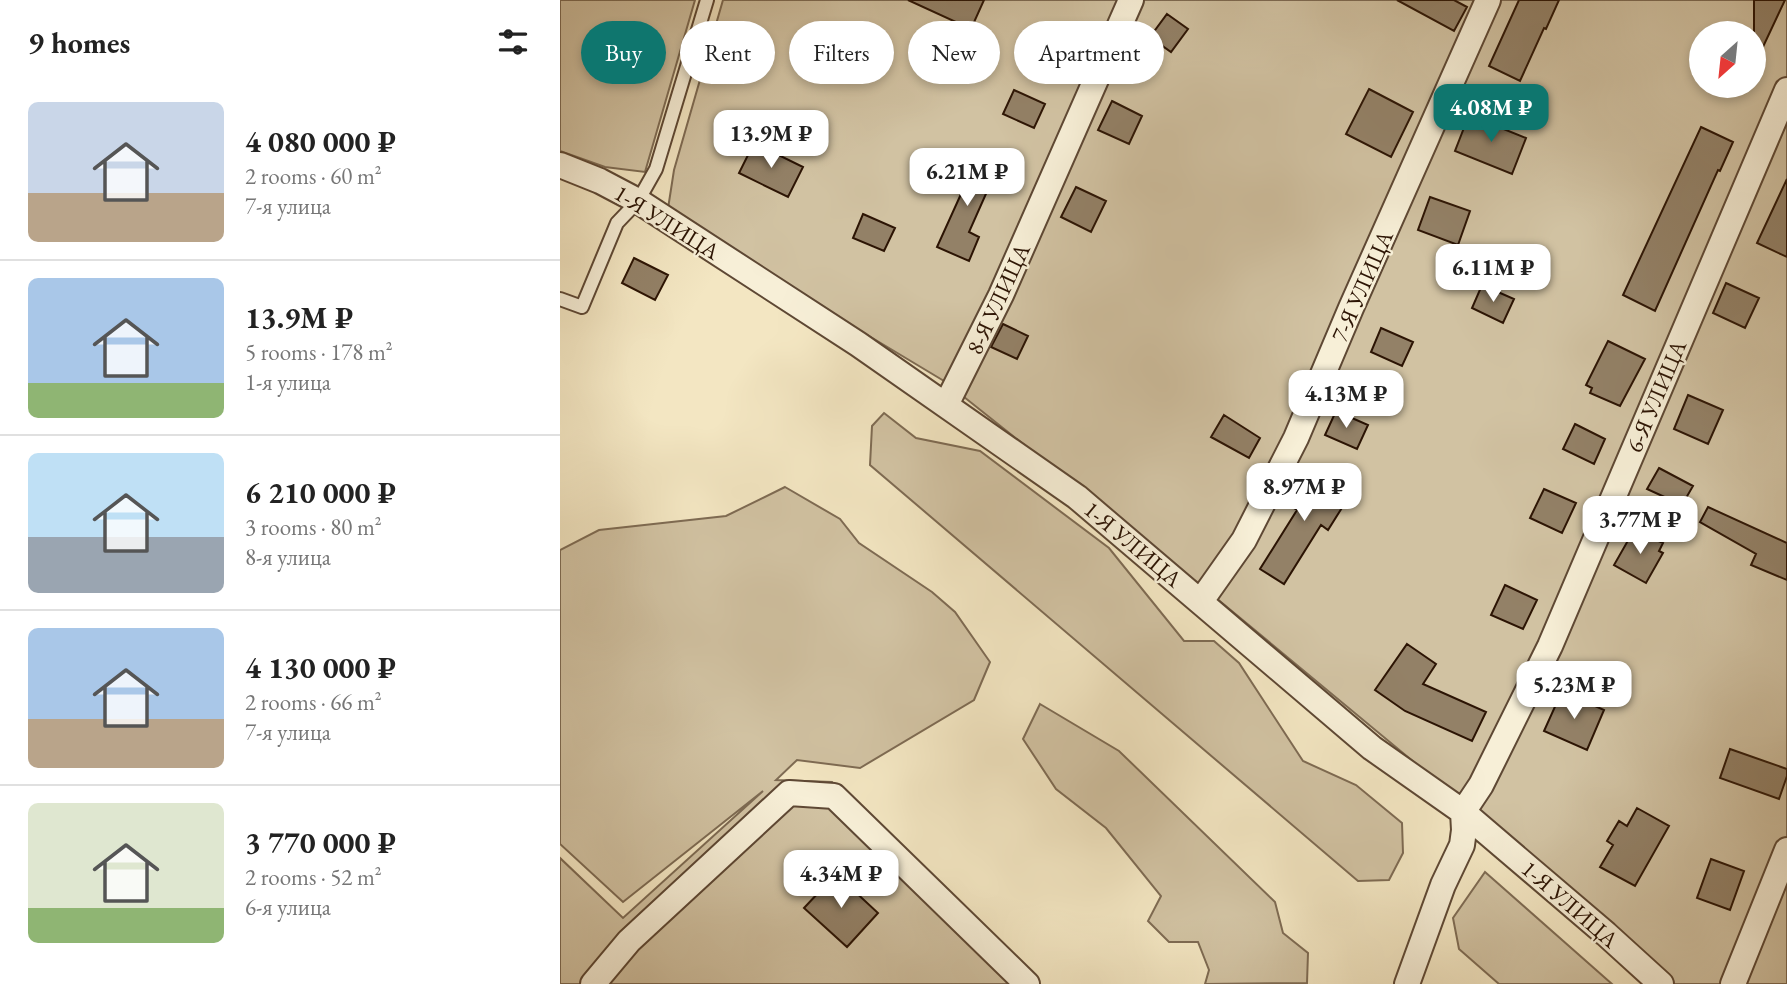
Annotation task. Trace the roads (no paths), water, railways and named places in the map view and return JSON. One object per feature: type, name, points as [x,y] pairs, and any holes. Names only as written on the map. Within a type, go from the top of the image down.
[{"type":"street","name":"8-Я УЛИЦА","points":[[946,405],[1001,295],[1131,0]]},
{"type":"street","name":"7-Я УЛИЦА","points":[[1202,601],[1244,540],[1296,438],[1488,0]]},
{"type":"street","name":"6-Я УЛИЦА","points":[[1463,812],[1481,785],[1550,646],[1787,90]]},
{"type":"street","name":"1-Я УЛИЦА","points":[[560,165],[600,181],[638,201],[859,344],[1077,497],[1372,748],[1463,812],[1661,984]]},
{"type":"street","points":[[593,984],[629,941],[789,793],[834,796],[1027,984]]},
{"type":"street","points":[[1407,984],[1443,885],[1462,845],[1463,812]]},
{"type":"street","points":[[1733,984],[1787,850]]},
{"type":"lane","points":[[560,299],[582,307],[617,223],[638,201],[656,169],[707,0]]}]
